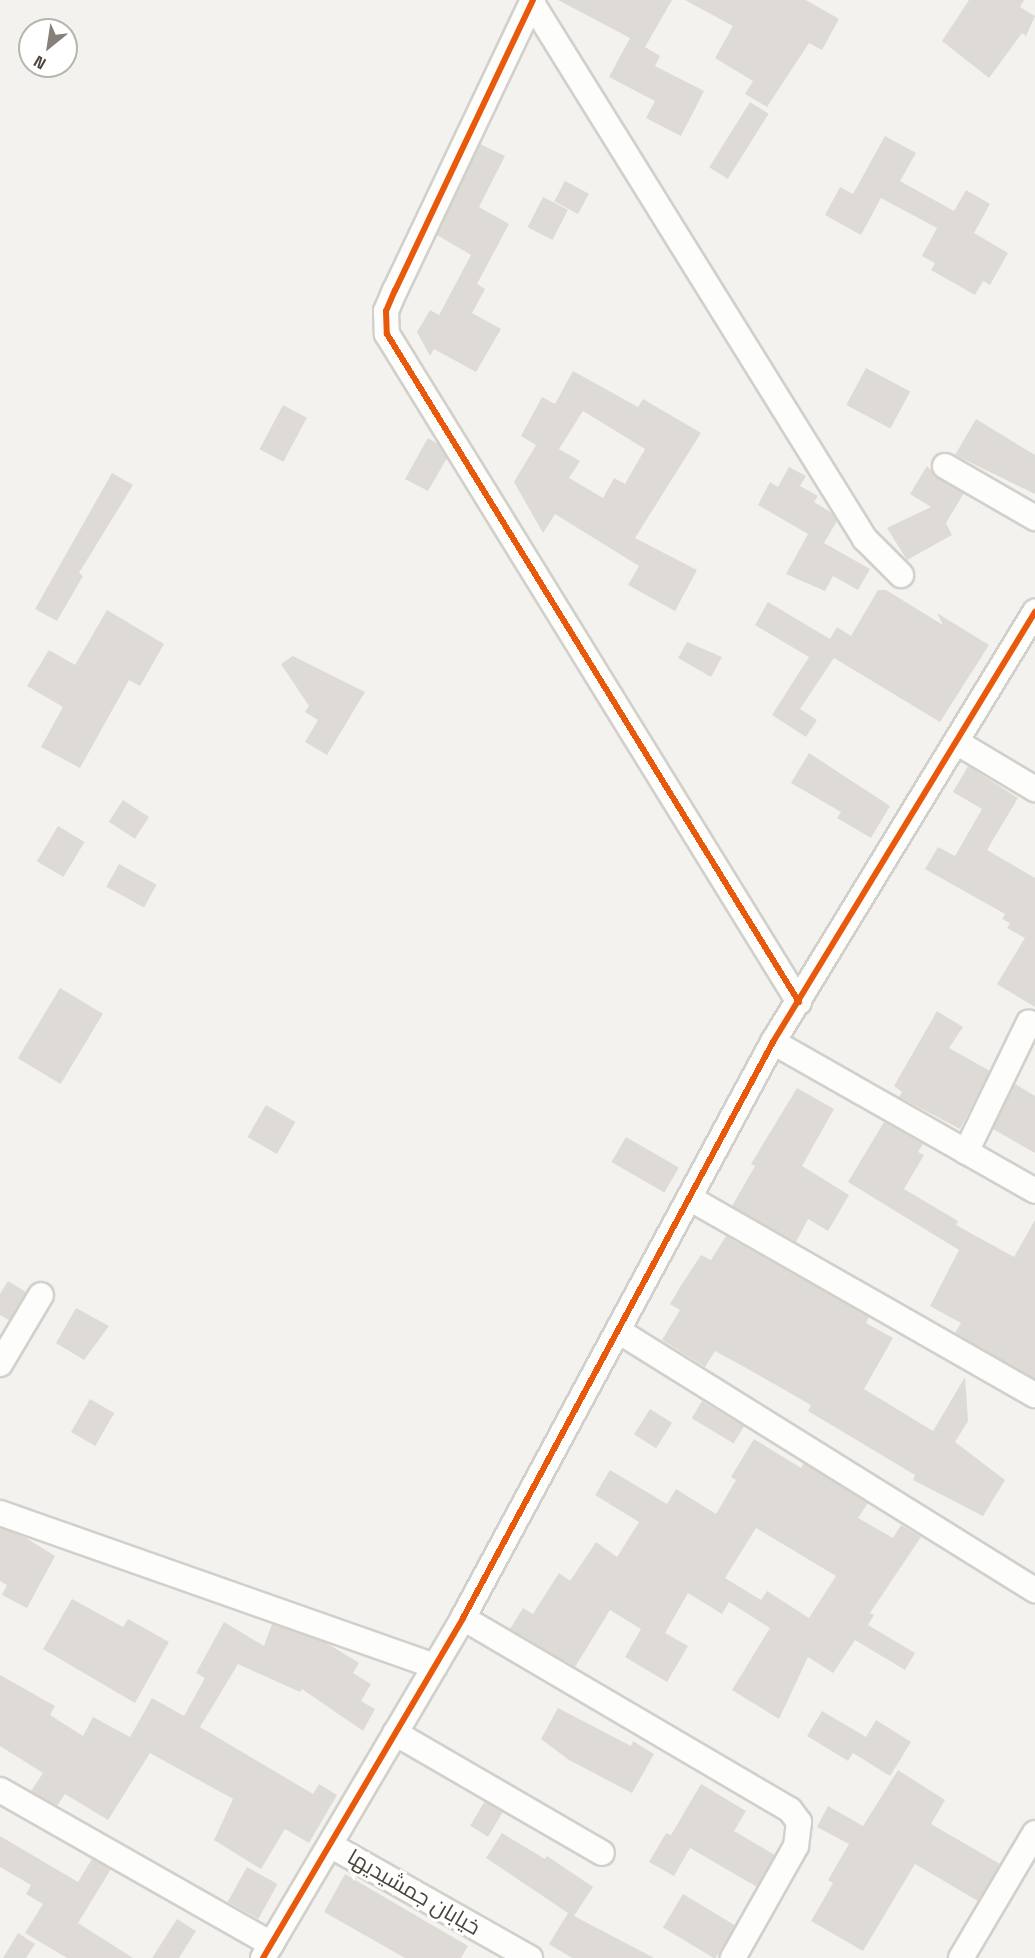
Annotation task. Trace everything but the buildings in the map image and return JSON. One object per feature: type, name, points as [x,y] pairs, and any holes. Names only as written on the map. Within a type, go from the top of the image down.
[{"type":"street","points":[[533,1],[865,539],[901,575]]},
{"type":"street","points":[[533,1],[394,290],[386,311],[387,334],[800,1002]]},
{"type":"street","points":[[945,466],[1035,518]]},
{"type":"street","points":[[0,1790],[267,1951],[463,1618],[620,1332],[773,1042],[800,1002],[1035,612]]},
{"type":"street","points":[[958,742],[1035,789]]},
{"type":"street","points":[[966,1152],[1029,1022]]},
{"type":"street","points":[[773,1042],[1035,1191]]},
{"type":"street","points":[[691,1199],[1035,1395]]},
{"type":"street","points":[[0,1364],[41,1295]]},
{"type":"street","points":[[620,1332],[1035,1590]]},
{"type":"street","points":[[0,1513],[435,1666]]},
{"type":"street","points":[[463,1618],[790,1810],[799,1822],[796,1846],[733,1958]]},
{"type":"street","points":[[395,1733],[602,1853]]},
{"type":"street","points":[[961,1958],[1035,1833]]},
{"type":"street","name":"خیابان جمشیدیها","points":[[330,1845],[530,1958]]},
{"type":"cycle path","points":[[533,0],[395,290],[386,311],[387,334],[799,1002]]},
{"type":"cycle path","points":[[263,1958],[463,1618],[773,1042],[1035,612]]}]
